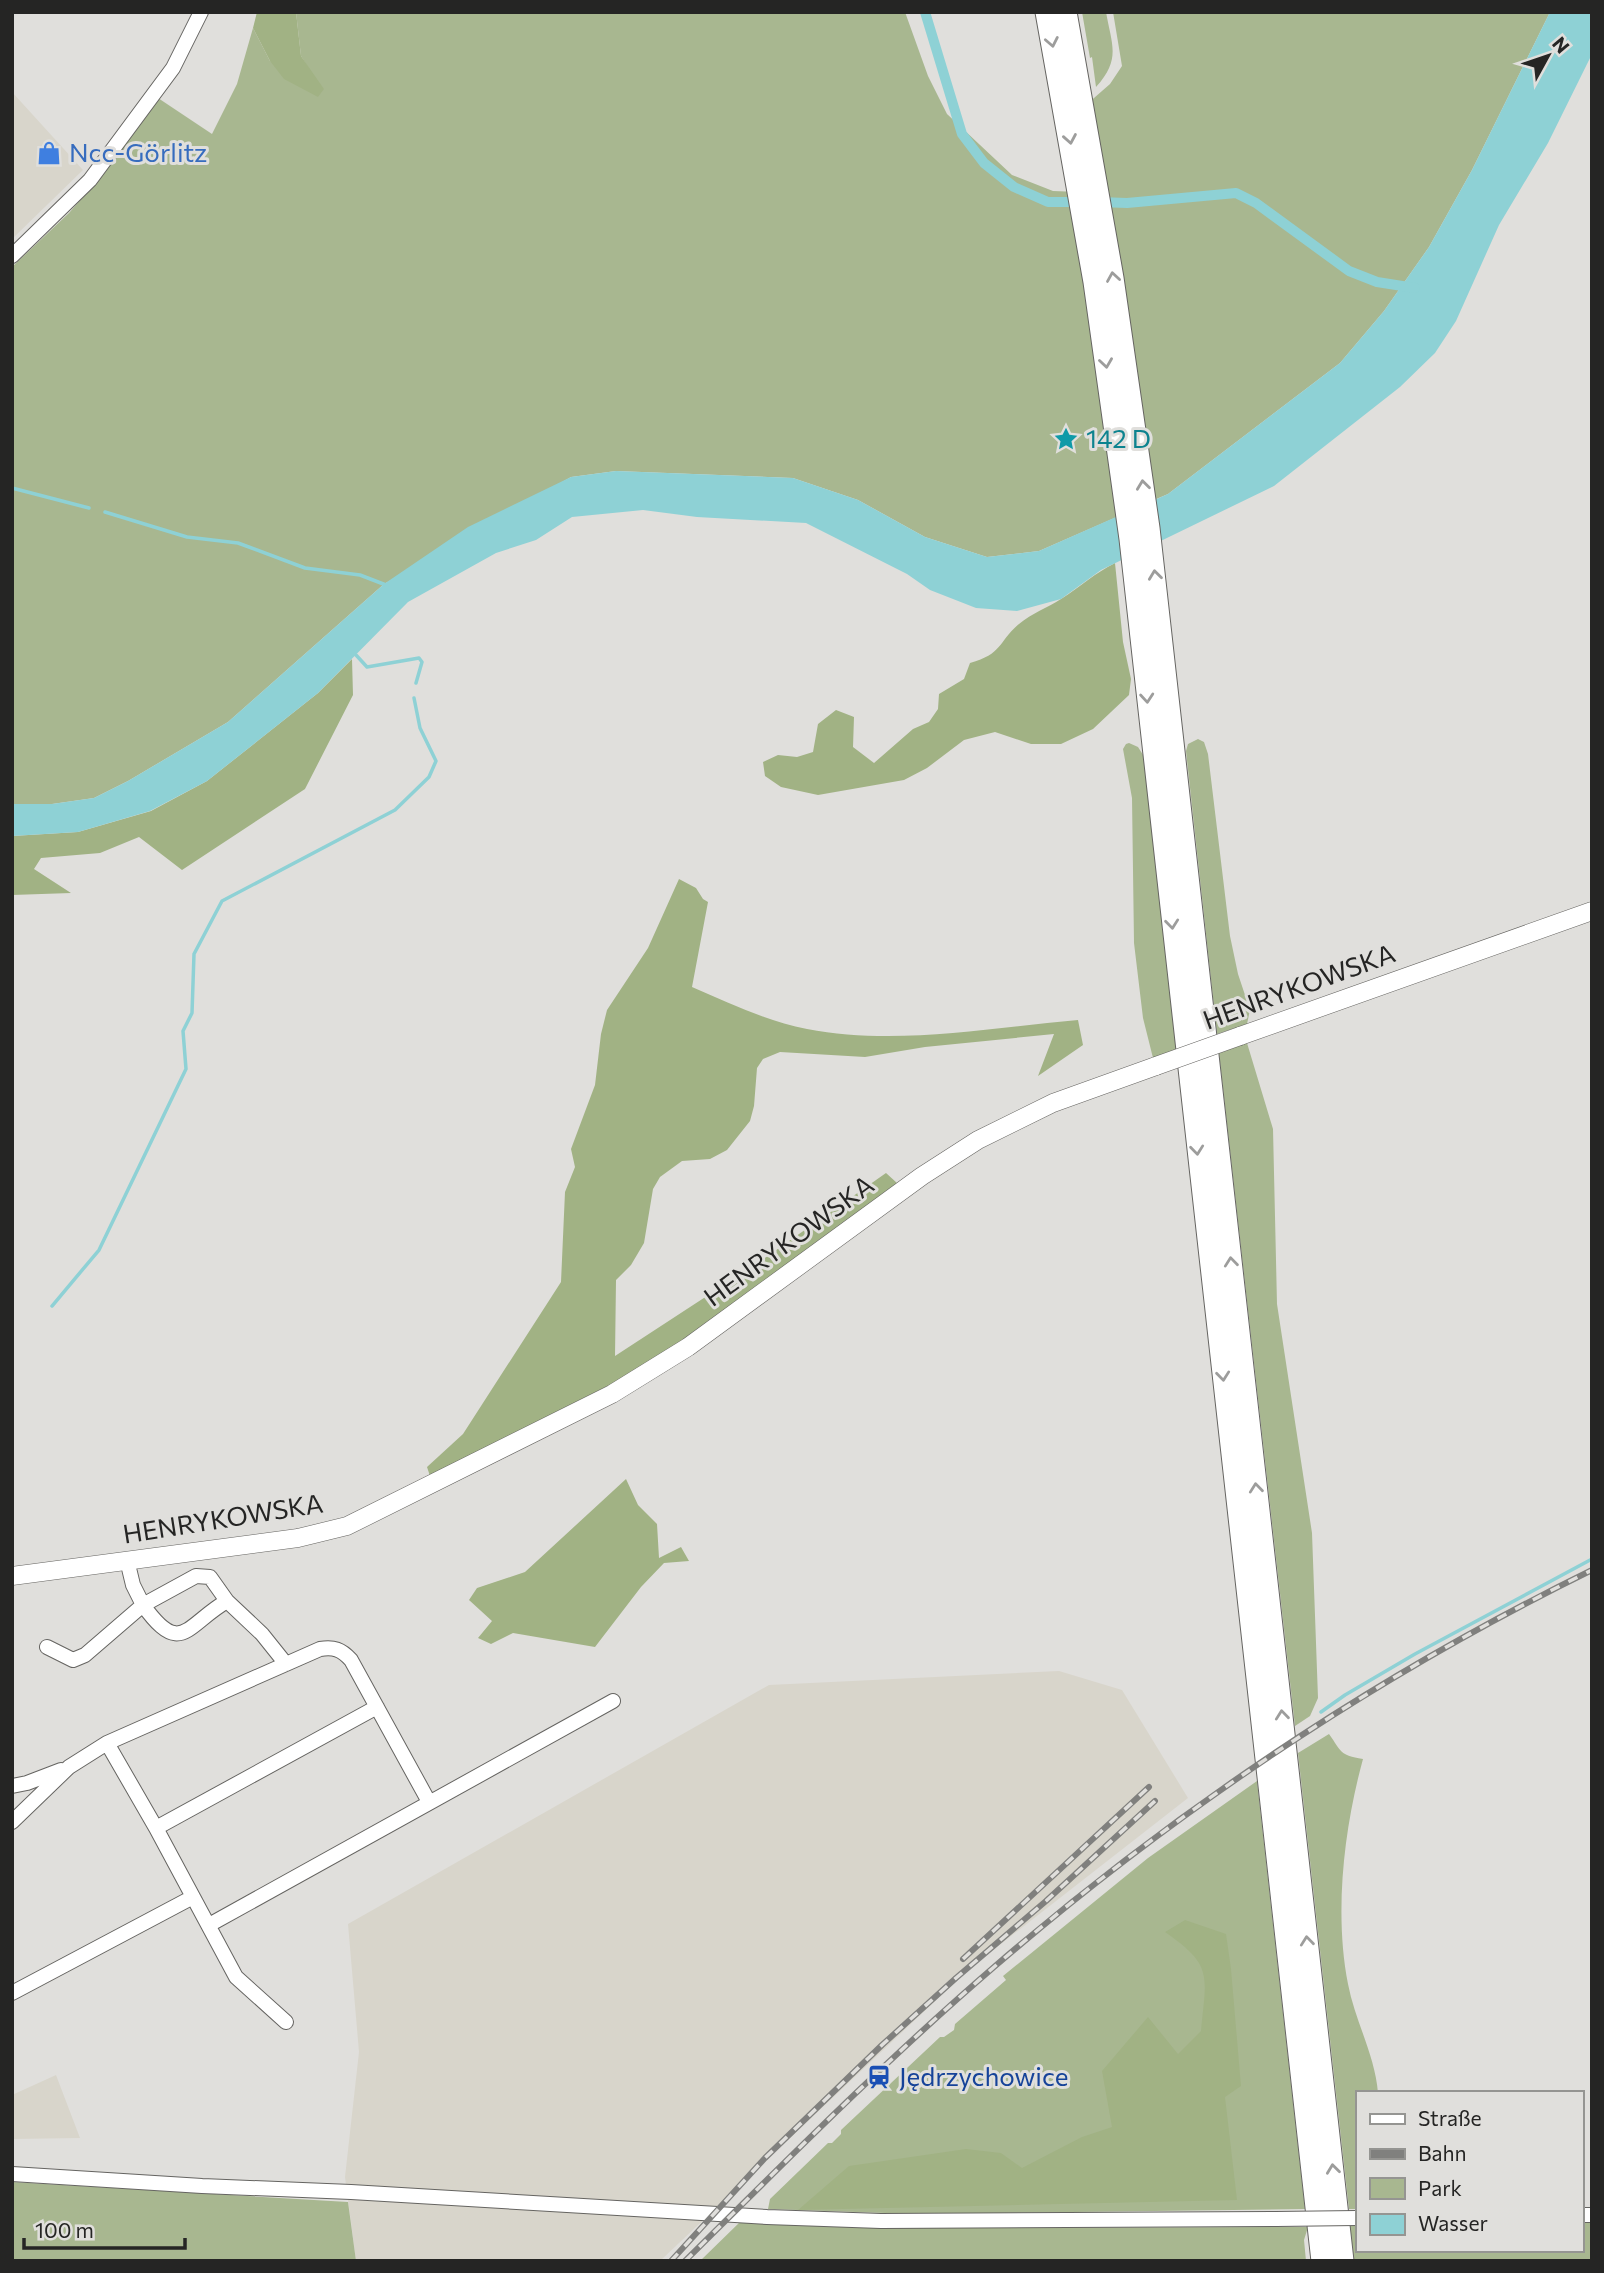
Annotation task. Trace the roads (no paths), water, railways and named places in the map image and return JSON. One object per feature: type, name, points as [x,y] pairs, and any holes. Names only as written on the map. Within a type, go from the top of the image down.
[{"type":"highway","points":[[1046,12],[1067,67]]},
{"type":"highway","points":[[1066,12],[1067,67],[1104,346],[1140,534],[1322,2261]]},
{"type":"highway","points":[[1150,626],[1343,2261]]},
{"type":"main road","name":"HENRYKOWSKA","points":[[12,1576],[298,1538],[347,1526],[612,1394],[688,1347],[922,1176],[978,1140],[1053,1103],[1592,911]]},
{"type":"street","points":[[12,256],[90,180],[173,68],[201,12]]},
{"type":"street","points":[[127,1560],[132,1585],[143,1605],[156,1623],[172,1635],[182,1634],[227,1601]]},
{"type":"street","points":[[47,1647],[73,1660],[85,1656],[143,1605],[179,1584],[196,1576],[204,1576],[215,1581],[227,1601],[262,1634],[286,1664]]},
{"type":"street","points":[[12,1786],[69,1767],[107,1743],[229,1687],[320,1649],[338,1649],[351,1660],[429,1802]]},
{"type":"street","points":[[209,1925],[612,1701]]},
{"type":"street","points":[[156,1828],[377,1707]]},
{"type":"street","points":[[107,1743],[236,1977],[286,2022]]},
{"type":"street","points":[[12,1822],[69,1767]]},
{"type":"street","points":[[12,1993],[193,1897]]},
{"type":"street","points":[[12,2174],[833,2220],[1356,2218]]},
{"type":"water","points":[[1550,12],[1592,12],[1592,54],[1548,143],[1499,225],[1456,321],[1435,353],[1400,387],[1274,486],[1101,570],[1061,599],[1017,611],[976,608],[930,590],[907,574],[806,523],[697,517],[643,510],[572,517],[536,540],[496,553],[408,602],[318,693],[207,781],[150,811],[78,832],[12,836],[12,804],[52,804],[94,798],[128,781],[228,722],[384,584],[468,527],[571,477],[616,471],[793,478],[858,500],[925,537],[987,557],[1039,551],[1168,494],[1340,363],[1384,311],[1429,247],[1472,170]]},
{"type":"waterway","points":[[925,12],[962,134],[984,163],[1014,187],[1048,202],[1082,202]]},
{"type":"waterway","points":[[1099,202],[1127,203],[1236,193],[1256,203],[1349,271],[1377,282],[1415,288]]},
{"type":"waterway","points":[[12,488],[89,508]]},
{"type":"waterway","points":[[105,512],[187,537],[238,543],[305,568],[360,575],[386,585]]},
{"type":"waterway","points":[[356,655],[367,667],[419,658],[422,662],[416,683]]},
{"type":"waterway","points":[[52,1306],[99,1250],[186,1069],[183,1031],[192,1013],[194,954],[222,901],[395,810],[429,777],[436,761],[420,728],[414,698]]},
{"type":"waterway","points":[[1321,1712],[1415,1654],[1592,1559]]},
{"type":"railway","points":[[685,2261],[914,2038],[994,1967],[1133,1854],[1280,1750],[1356,1701],[1512,1611],[1592,1570]]},
{"type":"railway","points":[[963,1959],[1149,1787]]},
{"type":"railway","points":[[671,2261],[765,2158],[882,2045],[1155,1801]]},
{"type":"place","name":"Ncc-Görlitz","points":[[49,153]]},
{"type":"place","name":"142 D","points":[[1066,439]]},
{"type":"place","name":"Jędrzychowice","points":[[879,2077]]}]
